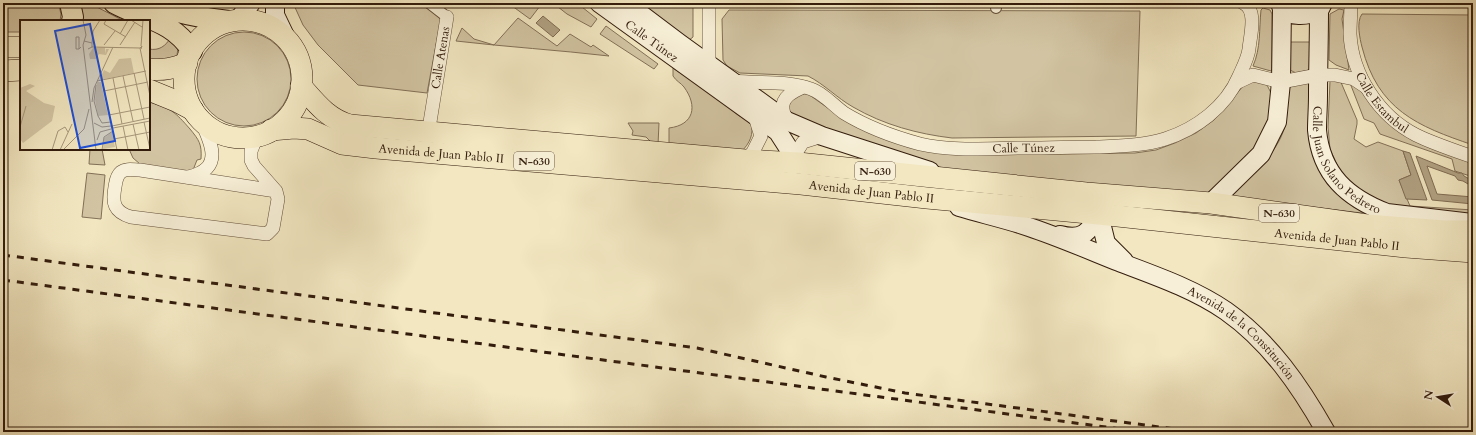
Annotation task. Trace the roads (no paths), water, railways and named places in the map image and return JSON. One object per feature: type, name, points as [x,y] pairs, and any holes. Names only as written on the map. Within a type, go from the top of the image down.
[{"type":"highway","points":[[197,115],[186,93],[184,84],[189,57],[201,37],[217,26],[234,21],[259,22],[270,26],[293,47],[301,66],[302,86],[295,107],[287,118],[264,133]]},
{"type":"highway","points":[[3,47],[20,47]]},
{"type":"highway","points":[[150,69],[171,69],[189,57]]},
{"type":"highway","points":[[3,71],[20,70]]},
{"type":"highway","name":"Avenida de Juan Pablo II","points":[[302,86],[325,113],[338,121],[350,125],[744,160],[796,159],[1086,193],[1211,203],[1367,225],[1444,231],[1473,231]]},
{"type":"highway","name":"N-630","points":[[150,90],[176,101],[197,115],[212,129],[222,134],[244,138],[264,133]]},
{"type":"highway","name":"Avenida de Juan Pablo II","points":[[264,133],[294,128],[308,129],[342,144],[376,148],[801,184],[1406,247],[1473,252]]},
{"type":"highway","points":[[796,159],[801,184]]},
{"type":"highway","points":[[1086,193],[1099,214]]},
{"type":"main road","points":[[70,3],[72,20]]},
{"type":"main road","points":[[114,3],[169,27],[179,35],[189,57]]},
{"type":"main road","points":[[149,3],[176,12],[202,18],[234,21],[251,3]]},
{"type":"main road","points":[[275,3],[275,15],[287,40]]},
{"type":"main road","name":"Calle Túnez","points":[[599,3],[755,117],[778,132],[796,159]]},
{"type":"main road","name":"Calle Túnez","points":[[626,3],[787,121],[822,136],[951,178]]},
{"type":"main road","points":[[1278,5],[1290,13],[1300,16],[1309,15],[1325,6]]},
{"type":"main road","points":[[1211,203],[1261,154],[1277,122],[1281,82],[1278,5]]},
{"type":"main road","name":"Calle Juan Solano Pedrero","points":[[1325,6],[1318,75],[1317,130],[1323,160],[1330,172],[1344,189],[1374,208],[1387,213],[1473,223]]},
{"type":"main road","name":"Avenida de la Constitución","points":[[927,198],[1029,227],[1075,237],[1086,234],[1099,214]]},
{"type":"main road","name":"Avenida de la Constitución","points":[[1099,214],[1106,243],[1129,265]]},
{"type":"main road","name":"Avenida de la Constitución","points":[[1029,227],[1160,276],[1216,305],[1237,320],[1255,336],[1285,367],[1310,404],[1326,432]]},
{"type":"street","name":"Calle Atenas","points":[[429,3],[447,17],[430,122]]},
{"type":"street","points":[[708,3],[708,63],[710,77],[715,87]]},
{"type":"street","name":"Calle Túnez","points":[[731,81],[751,83],[788,83],[813,89],[844,113],[896,137],[920,144],[957,149],[1134,145],[1165,139],[1197,124],[1223,102],[1236,83],[1248,53],[1252,22],[1251,9],[1247,4],[1243,3]]},
{"type":"street","name":"Calle Estambul","points":[[1351,3],[1350,35],[1357,67],[1367,88],[1384,110],[1405,128],[1416,135],[1473,157]]},
{"type":"street","name":"Calle Túnez","points":[[684,65],[708,63]]},
{"type":"street","points":[[1236,83],[1253,75],[1281,82],[1318,75],[1335,75],[1354,78],[1367,88]]},
{"type":"street","points":[[787,121],[782,108],[785,99],[793,91],[803,87]]},
{"type":"street","points":[[197,115],[210,141],[212,161],[218,175],[237,185],[250,181],[254,166]]},
{"type":"street","points":[[744,160],[753,152],[761,136],[755,117]]},
{"type":"street","points":[[264,133],[251,151],[251,160],[254,166],[276,191],[278,199],[273,228],[269,233],[264,235],[131,217],[119,212],[115,206],[113,198],[117,177],[121,172],[127,170],[140,170],[276,191]]},
{"type":"street","points":[[796,159],[803,142],[822,136]]},
{"type":"street","points":[[186,177],[201,173],[208,168],[212,161]]},
{"type":"railway","points":[[3,255],[697,348],[905,393],[1197,432]]},
{"type":"railway","points":[[3,280],[1143,432]]}]
